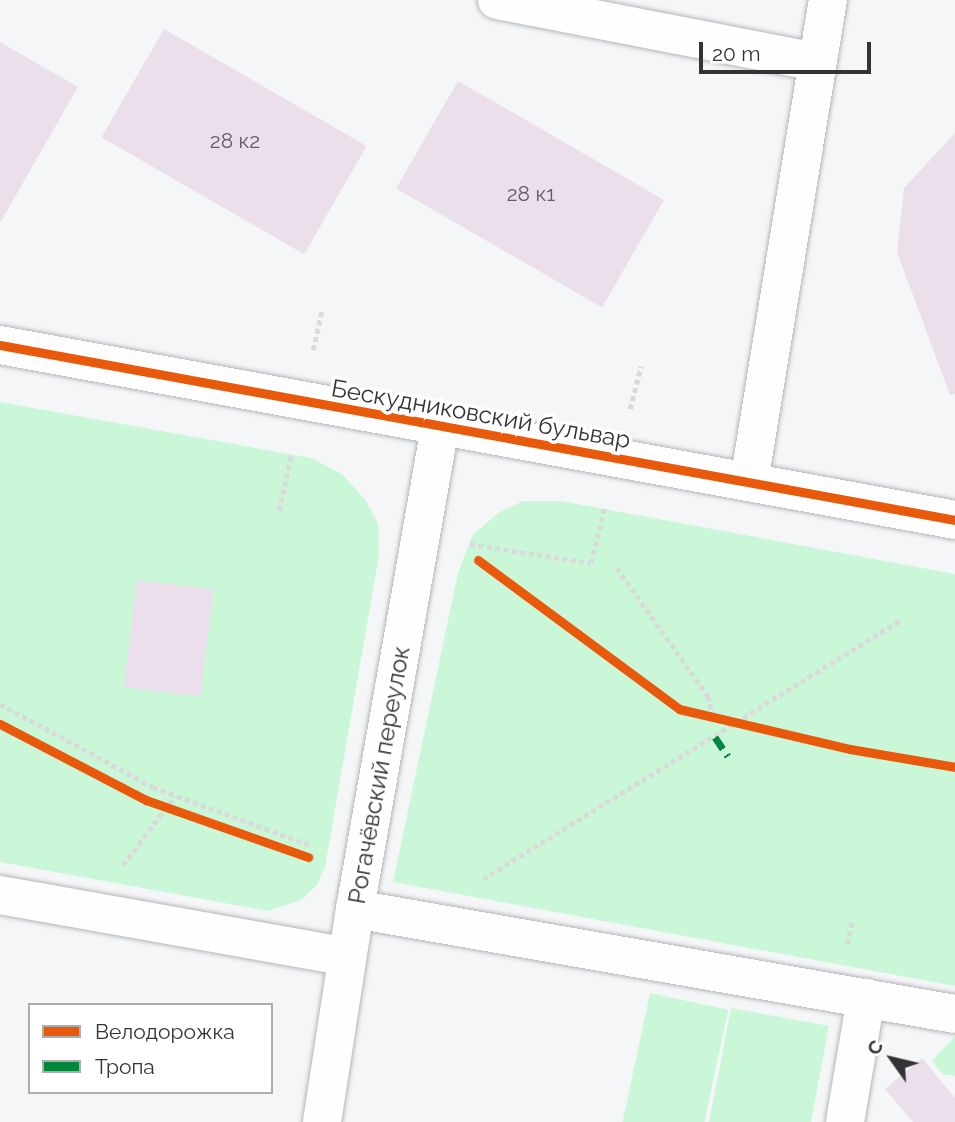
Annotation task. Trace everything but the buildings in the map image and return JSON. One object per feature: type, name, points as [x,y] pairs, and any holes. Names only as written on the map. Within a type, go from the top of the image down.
[{"type":"street","points":[[498,0],[815,61]]},
{"type":"street","points":[[749,482],[815,61],[828,0]]},
{"type":"street","name":"Бескудниковский бульвар","points":[[0,345],[440,428],[955,520]]},
{"type":"street","name":"Рогачёвский переулок","points":[[322,1122],[355,909],[440,428]]},
{"type":"street","points":[[0,895],[347,957]]},
{"type":"street","points":[[355,909],[955,1014]]},
{"type":"street","points":[[845,1122],[866,998]]},
{"type":"path","points":[[313,350],[323,310]]},
{"type":"path","points":[[630,409],[641,366]]},
{"type":"path","points":[[279,511],[291,455]]},
{"type":"path","points":[[469,544],[591,563],[604,509]]},
{"type":"path","points":[[617,568],[708,696],[713,716]]},
{"type":"path","points":[[416,919],[901,620]]},
{"type":"path","points":[[0,704],[175,796],[310,845]]},
{"type":"path","points":[[90,911],[161,805],[175,796]]},
{"type":"path","points":[[161,805],[179,811]]},
{"type":"path","points":[[282,848],[307,857]]},
{"type":"green space","points":[[0,402],[311,458],[342,474],[366,501],[378,524],[379,555],[325,867],[317,885],[301,900],[268,911],[0,862]]},
{"type":"green space","points":[[523,501],[561,501],[955,574],[955,986],[393,882],[458,573],[472,536],[498,513]]},
{"type":"green space","points":[[650,993],[728,1010],[704,1122],[623,1122]]},
{"type":"green space","points":[[731,1008],[829,1026],[811,1122],[709,1122]]},
{"type":"green space","points":[[955,1036],[955,1076],[942,1074],[932,1061]]},
{"type":"marked path","points":[[715,737],[728,756]]},
{"type":"cycle path","points":[[0,345],[955,520]]},
{"type":"cycle path","points":[[478,560],[679,709],[850,749],[955,767]]},
{"type":"cycle path","points":[[0,724],[146,800],[308,857]]}]
